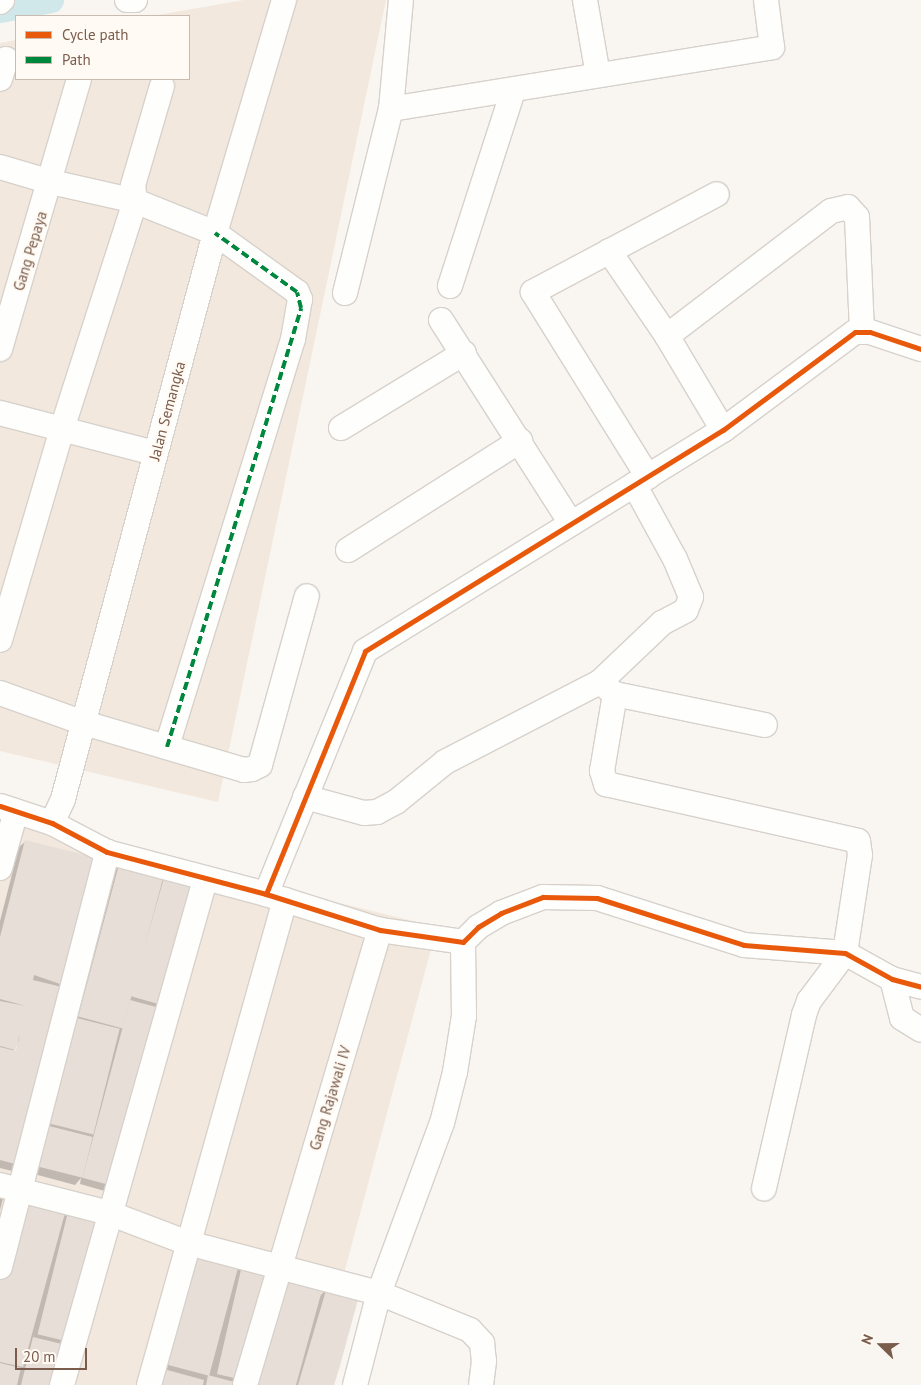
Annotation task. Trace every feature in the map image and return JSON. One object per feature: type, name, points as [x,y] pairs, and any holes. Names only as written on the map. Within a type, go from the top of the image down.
[{"type":"street","points":[[127,0],[135,0]]},
{"type":"street","name":"Jalan Semangka","points":[[52,822],[63,799],[82,722],[215,233],[284,0]]},
{"type":"street","points":[[345,293],[391,109],[401,0]]},
{"type":"street","points":[[585,0],[598,75]]},
{"type":"street","points":[[391,109],[513,91],[598,75],[772,47],[766,0]]},
{"type":"street","name":"Gang Pepaya","points":[[0,349],[51,182],[79,80]]},
{"type":"street","points":[[0,640],[62,429],[135,201],[133,185],[162,86]]},
{"type":"street","points":[[450,286],[513,91]]},
{"type":"street","points":[[0,166],[51,182],[135,201],[215,233],[297,292],[301,308],[167,747]]},
{"type":"street","points":[[305,797],[364,813],[378,812],[396,802],[444,762],[607,688],[662,623],[690,605],[691,597],[641,480],[534,292],[717,194]]},
{"type":"street","points":[[667,336],[831,212],[848,207],[857,218],[862,332]]},
{"type":"street","points":[[609,251],[667,336],[723,430]]},
{"type":"street","points":[[441,320],[464,353],[570,522]]},
{"type":"street","points":[[149,1385],[188,1243],[275,897],[305,797],[365,651],[570,522],[723,430],[855,332],[862,332],[921,350]]},
{"type":"street","points":[[341,428],[464,353]]},
{"type":"street","points":[[0,413],[155,453]]},
{"type":"street","points":[[348,550],[520,441]]},
{"type":"street","points":[[0,693],[82,722],[244,770],[260,765],[307,596]]},
{"type":"street","points":[[607,688],[765,725]]},
{"type":"street","points":[[607,688],[602,771],[606,784],[858,841],[860,855],[845,953],[809,1001],[804,1015],[764,1188]]},
{"type":"street","points":[[0,868],[8,809],[52,822],[107,852],[205,880],[275,897],[380,930],[464,942]]},
{"type":"street","points":[[0,1267],[11,1188],[107,852]]},
{"type":"street","points":[[62,1385],[109,1213],[205,880]]},
{"type":"street","points":[[354,1385],[379,1293],[442,1123],[456,1072],[464,1016],[464,942],[478,927],[501,913],[543,897],[597,898],[744,945],[845,953],[892,979],[921,987]]},
{"type":"street","name":"Gang Rajawali IV","points":[[245,1385],[380,930]]},
{"type":"street","points":[[892,979],[902,1018],[921,1030]]},
{"type":"street","points":[[11,1188],[109,1213],[188,1243],[379,1293],[470,1330],[482,1343],[484,1361],[481,1385]]},
{"type":"shaded area","points":[[244,0],[386,0],[218,802],[0,751],[0,43],[15,40],[15,80],[190,80],[190,15],[158,15]]},
{"type":"shaded area","points":[[0,819],[437,927],[314,1385],[0,1385]]},
{"type":"building","points":[[25,840],[101,859],[66,986],[34,975],[33,980],[66,988],[19,1165],[0,1160],[0,1047],[16,1051],[20,1034],[15,1050],[0,1046],[0,1001],[26,1006],[0,999],[0,937]]},
{"type":"building","points":[[120,861],[164,873],[123,1028],[78,1017]]},
{"type":"building","points":[[166,871],[198,880],[162,1005],[130,996]]},
{"type":"building","points":[[130,1000],[163,1009],[115,1187],[82,1178]]},
{"type":"building","points":[[77,1018],[120,1029],[93,1134],[51,1124]]},
{"type":"building","points":[[49,1126],[93,1137],[83,1178],[39,1167]]},
{"type":"building","points":[[20,1201],[65,1213],[23,1367],[0,1362],[0,1279]]},
{"type":"building","points":[[69,1208],[101,1216],[70,1342],[38,1334]]},
{"type":"building","points":[[196,1247],[240,1259],[209,1376],[165,1364]]},
{"type":"building","points":[[243,1261],[273,1268],[247,1381],[217,1374]]},
{"type":"building","points":[[280,1272],[324,1283],[296,1385],[260,1385],[251,1383]]},
{"type":"building","points":[[327,1287],[359,1296],[339,1369],[334,1385],[298,1385]]},
{"type":"building","points":[[33,1337],[66,1345],[55,1385],[21,1385]]},
{"type":"building","points":[[0,1363],[21,1368],[17,1385],[0,1385]]},
{"type":"building","points":[[160,1368],[204,1380],[203,1385],[155,1385]]},
{"type":"building","points":[[208,1375],[242,1384],[242,1385],[206,1385]]},
{"type":"waterway","points":[[0,10],[51,0]]},
{"type":"marked path","points":[[167,747],[301,308],[297,292],[215,233]]},
{"type":"cycle path","points":[[266,894],[365,651],[723,430],[855,332],[870,332],[921,349]]},
{"type":"cycle path","points":[[0,806],[52,823],[107,852],[266,894],[380,930],[463,942],[478,927],[501,913],[543,897],[597,898],[744,945],[845,953],[892,979],[921,987]]}]
